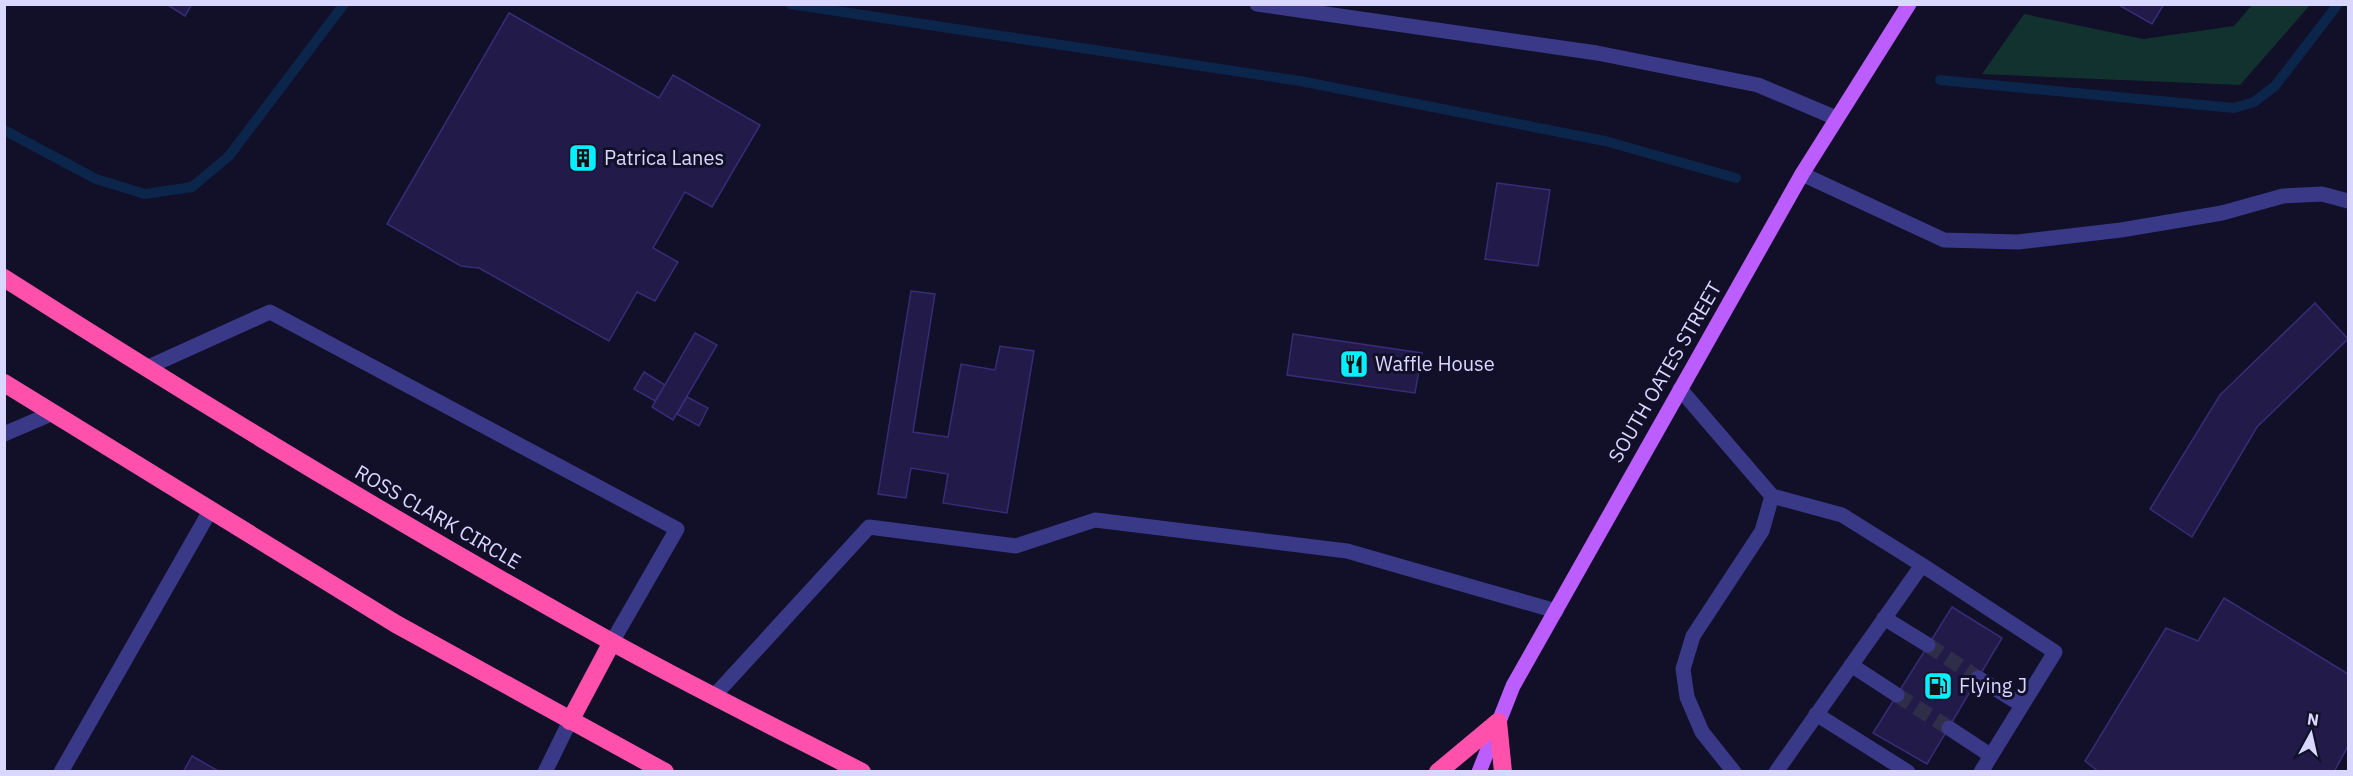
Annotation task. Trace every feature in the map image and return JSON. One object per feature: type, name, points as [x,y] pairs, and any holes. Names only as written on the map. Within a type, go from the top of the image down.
[{"type":"highway","name":"ROSS CLARK CIRCLE","points":[[4,278],[146,368],[435,543],[612,642],[862,771]]},
{"type":"highway","points":[[4,383],[396,624],[665,771]]},
{"type":"highway","points":[[570,721],[612,642]]},
{"type":"highway","points":[[1438,771],[1498,722]]},
{"type":"highway","points":[[1498,722],[1503,771]]},
{"type":"main road","name":"SOUTH OATES STREET","points":[[1479,771],[1513,686],[1802,174],[1909,4]]},
{"type":"lane","points":[[1257,4],[1585,51],[1655,64],[1758,85],[1836,118]]},
{"type":"lane","points":[[1802,174],[1944,240],[2018,242],[2121,230],[2222,213],[2283,196],[2322,194],[2349,201]]},
{"type":"lane","points":[[146,368],[270,312],[677,529],[612,642]]},
{"type":"lane","points":[[1680,390],[1772,496],[1842,515],[2055,652],[1980,771]]},
{"type":"lane","points":[[4,434],[53,413]]},
{"type":"lane","points":[[1734,771],[1702,732],[1687,697],[1683,669],[1694,636],[1762,531],[1772,496]]},
{"type":"lane","points":[[61,771],[210,510]]},
{"type":"lane","points":[[714,696],[869,527],[1016,546],[1095,520],[1347,551],[1556,611]]},
{"type":"lane","points":[[1776,771],[1922,565]]},
{"type":"lane","points":[[1884,618],[1928,645]]},
{"type":"lane","points":[[1851,665],[1898,695]]},
{"type":"lane","points":[[1978,678],[2022,705]]},
{"type":"lane","points":[[1816,714],[1908,771]]},
{"type":"lane","points":[[545,771],[570,721]]},
{"type":"lane","points":[[1948,728],[1990,755]]},
{"type":"green space","points":[[2252,5],[2310,5],[2240,85],[1982,74],[2024,14],[2143,39],[2234,26]]},
{"type":"building","points":[[166,4],[192,4],[185,16]]},
{"type":"building","points":[[2117,4],[2164,4],[2152,24]]},
{"type":"building","name":"Patrica Lanes","points":[[509,13],[659,98],[673,75],[760,125],[712,207],[685,192],[653,248],[678,262],[655,301],[637,292],[609,341],[479,268],[461,266],[387,224]]},
{"type":"building","points":[[1497,183],[1550,190],[1538,266],[1485,259]]},
{"type":"building","points":[[911,291],[935,294],[913,432],[948,437],[961,364],[995,370],[1000,346],[1034,351],[1007,513],[943,503],[948,474],[911,468],[906,498],[878,494]]},
{"type":"building","points":[[2315,303],[2348,339],[2257,427],[2192,537],[2150,509],[2220,395]]},
{"type":"building","points":[[695,333],[717,345],[673,420],[652,407]]},
{"type":"building","name":"Waffle House","points":[[1293,334],[1422,353],[1415,393],[1287,375]]},
{"type":"building","points":[[644,372],[665,385],[655,401],[634,389]]},
{"type":"building","points":[[687,397],[708,408],[699,426],[677,414]]},
{"type":"building","points":[[2224,598],[2348,674],[2348,746],[2334,772],[2099,772],[2085,761],[2166,628],[2198,641]]},
{"type":"building","name":"Flying J","points":[[1952,607],[2002,638],[1927,764],[1873,733]]},
{"type":"building","points":[[192,756],[220,772],[183,772]]},
{"type":"waterway","points":[[4,130],[96,179],[145,194],[192,187],[229,156],[344,4]]},
{"type":"waterway","points":[[790,4],[1300,81],[1605,141],[1736,178]]},
{"type":"waterway","points":[[1940,80],[2234,108],[2254,102],[2275,86],[2338,4]]},
{"type":"tunnel","points":[[1928,645],[1978,678]]},
{"type":"tunnel","points":[[1897,695],[1949,728]]},
{"type":"place","name":"Patrica Lanes","points":[[583,158]]},
{"type":"place","name":"Waffle House","points":[[1354,364]]},
{"type":"place","name":"Flying J","points":[[1938,686]]}]
